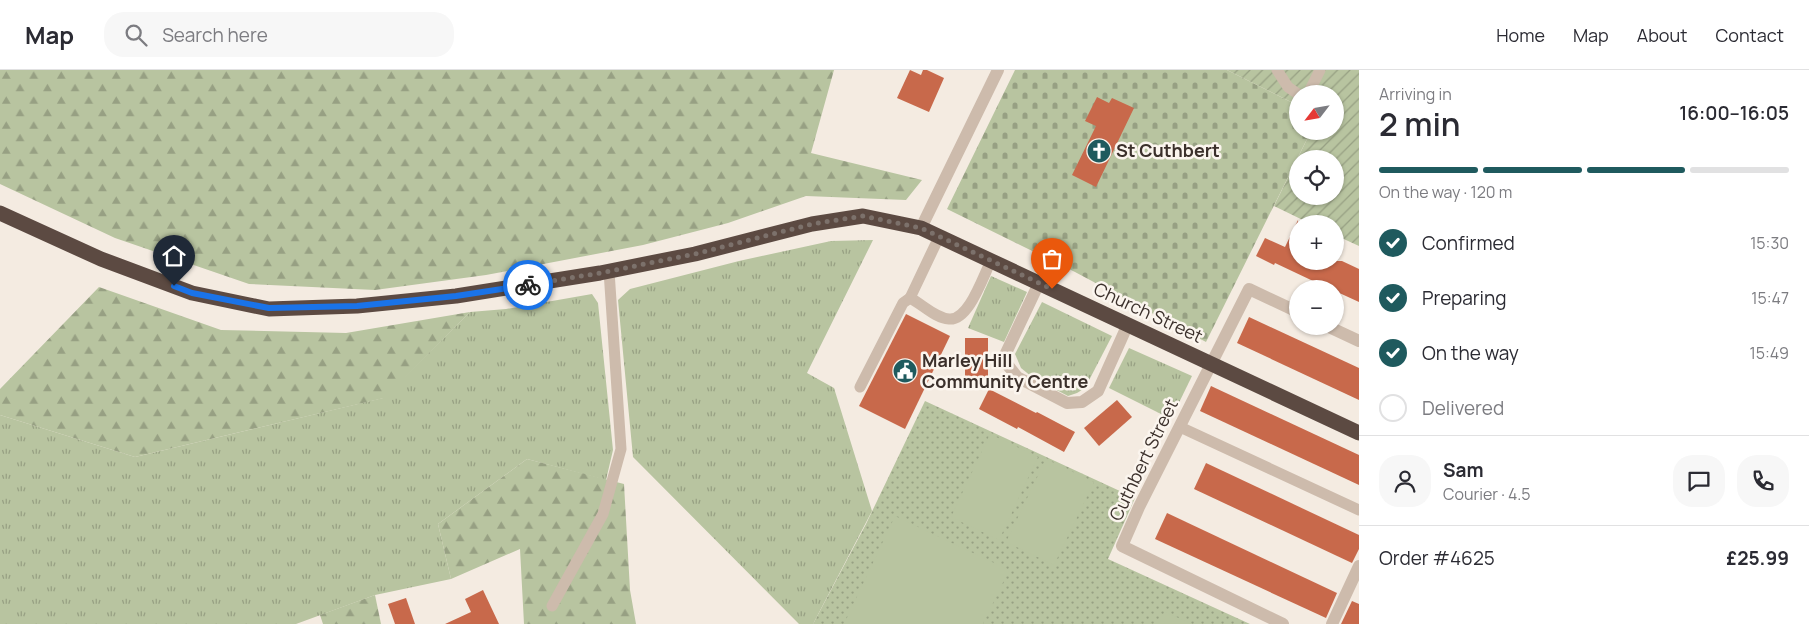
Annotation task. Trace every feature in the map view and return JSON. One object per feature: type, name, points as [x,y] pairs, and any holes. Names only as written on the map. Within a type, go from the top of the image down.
[{"type":"highway","name":"Church Street","points":[[0,213],[101,259],[192,293],[269,308],[357,306],[456,296],[609,271],[695,254],[812,224],[863,216],[921,228],[1359,433]]},
{"type":"street","points":[[921,228],[998,70]]},
{"type":"street","points":[[1039,283],[1006,353],[1007,364],[1017,377],[1067,403],[1082,402],[1098,391],[1128,324]]},
{"type":"street","name":"Cuthbert Street","points":[[1283,624],[1122,546],[1139,507],[1249,289],[1289,308]]},
{"type":"street","points":[[1344,334],[1359,342]]},
{"type":"street","points":[[1332,624],[1359,566]]},
{"type":"lane","points":[[1277,70],[1289,88]]},
{"type":"lane","points":[[1312,85],[1320,70]]},
{"type":"lane","points":[[860,387],[903,303],[910,298],[939,237]]},
{"type":"lane","points":[[910,298],[948,319],[959,317],[967,310],[991,261]]},
{"type":"lane","points":[[552,606],[603,514],[621,449],[609,271]]},
{"type":"lane","points":[[1180,427],[1359,510]]},
{"type":"green space","points":[[0,70],[834,70],[811,153],[922,180],[906,200],[806,196],[728,223],[643,245],[486,275],[375,290],[249,284],[115,238],[0,184]]},
{"type":"green space","points":[[1015,70],[1227,70],[1289,101],[1289,140],[1307,140],[1302,150],[1289,150],[1289,175],[1206,342],[1075,272],[947,209]]},
{"type":"green space","points":[[1227,70],[1359,70],[1359,246],[1344,239],[1344,215],[1292,215],[1274,206],[1289,176],[1289,205],[1344,205],[1344,150],[1302,150],[1307,140],[1344,140],[1344,85],[1289,85],[1289,101]]},
{"type":"green space","points":[[873,240],[807,373],[834,388],[872,511],[813,624],[799,624],[633,457],[618,300],[630,289],[739,261],[831,241]]},
{"type":"green space","points":[[991,276],[1027,292],[1004,342],[968,328]]},
{"type":"green space","points":[[99,287],[221,330],[346,333],[470,312],[384,398],[135,457],[0,415],[0,389]]},
{"type":"green space","points":[[592,294],[598,303],[613,450],[606,480],[527,459],[438,524],[451,579],[375,595],[296,624],[0,624],[0,415],[135,457],[383,398],[470,312],[506,309]]},
{"type":"green space","points":[[1042,302],[1112,336],[1085,388],[1068,396],[1032,377],[1021,368],[1015,354]]},
{"type":"green space","points":[[1129,348],[1192,376],[1171,419],[1109,388]]},
{"type":"green space","points":[[925,401],[1135,498],[1108,559],[1250,624],[813,624],[866,524]]},
{"type":"green space","points":[[990,434],[1038,457],[999,540],[951,517]]},
{"type":"green space","points":[[527,459],[624,484],[630,590],[636,624],[524,624],[520,549],[451,579],[438,524]]},
{"type":"green space","points":[[1046,459],[1094,482],[1054,565],[1006,542]]},
{"type":"green space","points":[[895,516],[1009,570],[983,624],[844,624]]},
{"type":"green space","points":[[375,595],[381,624],[323,624],[320,615]]},
{"type":"green space","points":[[1165,612],[1192,624],[1159,624]]},
{"type":"building","points":[[910,70],[921,75],[923,70],[927,70],[944,78],[929,112],[897,98]]},
{"type":"building","name":"St Cuthbert","points":[[1097,97],[1109,103],[1112,98],[1134,108],[1096,187],[1072,175],[1096,126],[1085,121]]},
{"type":"building","points":[[1265,238],[1285,247],[1289,239],[1289,270],[1256,256]]},
{"type":"building","points":[[1344,262],[1359,269],[1359,302],[1344,295],[1344,280],[1311,280],[1290,270],[1344,270]]},
{"type":"building","name":"Marley Hill Community Centre","points":[[906,314],[950,336],[905,429],[859,406]]},
{"type":"building","points":[[1249,317],[1359,368],[1359,400],[1237,343]]},
{"type":"building","points":[[965,338],[988,338],[988,383],[965,383]]},
{"type":"building","points":[[1211,386],[1359,455],[1359,485],[1200,411]]},
{"type":"building","points":[[989,389],[1075,432],[1064,452],[1018,427],[1017,429],[979,409]]},
{"type":"building","points":[[1117,400],[1132,417],[1099,446],[1084,428]]},
{"type":"building","points":[[1206,463],[1359,535],[1359,549],[1352,563],[1194,489]]},
{"type":"building","points":[[1167,513],[1337,593],[1326,618],[1155,539]]},
{"type":"building","points":[[483,590],[499,624],[445,624],[471,612],[465,599]]},
{"type":"building","points":[[406,598],[415,624],[395,624],[388,604]]},
{"type":"building","points":[[1352,601],[1359,604],[1359,624],[1341,624]]},
{"type":"way so far","points":[[528,285],[695,254],[812,224],[863,216],[921,228],[1052,289]]},
{"type":"place","name":"St Cuthbert","points":[[1099,151]]},
{"type":"place","name":"Marley Hill Community Centre","points":[[905,371]]},
{"type":"route","points":[[174,286],[192,293],[269,308],[357,306],[456,296],[528,285]]}]
